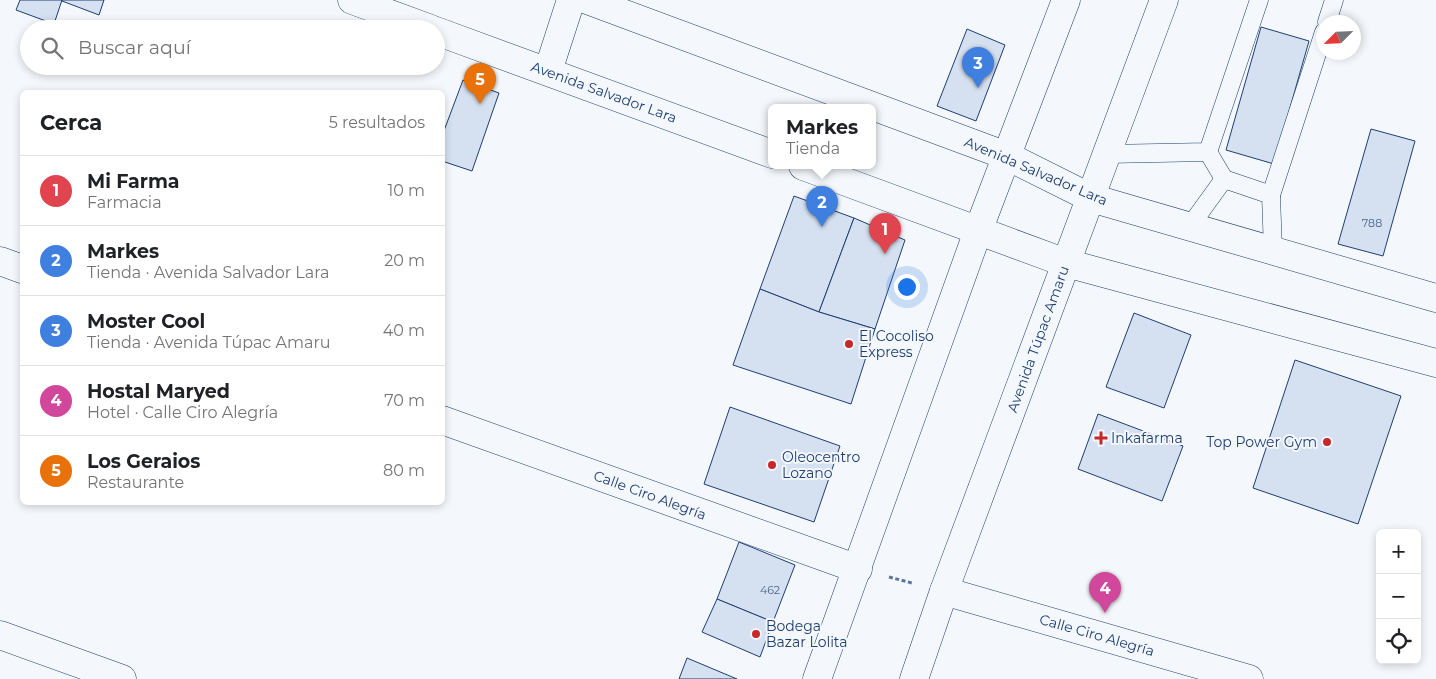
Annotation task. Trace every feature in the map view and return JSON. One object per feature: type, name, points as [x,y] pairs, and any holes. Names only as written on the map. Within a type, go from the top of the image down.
[{"type":"street","points":[[352,0],[406,20]]},
{"type":"street","points":[[548,71],[571,0]]},
{"type":"street","name":"Avenida Salvador Lara","points":[[587,0],[867,104]]},
{"type":"street","points":[[818,679],[978,231],[1066,0]]},
{"type":"street","name":"Avenida Túpac Amaru","points":[[914,679],[944,591],[1164,0]]},
{"type":"street","name":"Avenida Salvador Lara","points":[[445,34],[768,153]]},
{"type":"street","name":"Avenida Salvador Lara","points":[[876,107],[1007,156],[1091,198],[1436,298]]},
{"type":"street","points":[[811,169],[1066,263],[1436,363]]},
{"type":"street","points":[[0,261],[20,268]]},
{"type":"street","name":"Calle Ciro Alegría","points":[[445,421],[858,569]]},
{"type":"street","name":"Calle Ciro Alegría","points":[[944,591],[1249,679]]},
{"type":"street","points":[[0,636],[122,679]]},
{"type":"lane","points":[[1259,0],[1208,152],[1224,180],[1271,195]]},
{"type":"lane","points":[[1329,15],[1334,0]]},
{"type":"lane","points":[[1273,251],[1271,195],[1316,57]]},
{"type":"lane","points":[[1106,154],[1208,152]]},
{"type":"lane","points":[[1190,226],[1224,180]]},
{"type":"path","points":[[858,569],[944,591]]},
{"type":"building","points":[[20,0],[62,0],[55,20],[43,20],[16,10]]},
{"type":"building","points":[[62,0],[104,0],[99,15]]},
{"type":"building","points":[[1261,27],[1309,41],[1274,164],[1226,150]]},
{"type":"building","points":[[967,29],[1005,45],[976,121],[937,106]]},
{"type":"building","points":[[463,80],[499,93],[472,171],[445,162],[445,128]]},
{"type":"building","points":[[1371,129],[1415,141],[1383,256],[1338,244]]},
{"type":"building","points":[[794,196],[854,218],[819,312],[760,289]]},
{"type":"building","points":[[854,218],[905,240],[875,329],[819,312]]},
{"type":"building","points":[[760,289],[819,312],[875,329],[851,404],[733,365]]},
{"type":"building","points":[[1134,313],[1191,335],[1164,408],[1106,387]]},
{"type":"building","name":"Top Power Gym","points":[[1295,360],[1401,396],[1358,524],[1253,488]]},
{"type":"building","name":"Oleocentro Lozano","points":[[730,407],[840,446],[814,522],[704,484]]},
{"type":"building","points":[[1098,414],[1183,446],[1162,501],[1078,469]]},
{"type":"building","points":[[739,542],[795,565],[773,622],[717,599]]},
{"type":"building","points":[[717,599],[773,622],[760,657],[702,632]]},
{"type":"building","points":[[687,658],[737,679],[679,679]]},
{"type":"place","name":"Moster Cool","points":[[978,88]]},
{"type":"place","name":"Los Geraios","points":[[480,104]]},
{"type":"place","name":"Markes","points":[[822,227]]},
{"type":"place","name":"Mi Farma","points":[[885,254]]},
{"type":"place","name":"El Cocoliso Express","points":[[849,344]]},
{"type":"place","name":"Inkafarma","points":[[1101,438]]},
{"type":"place","name":"Top Power Gym","points":[[1327,442]]},
{"type":"place","name":"Oleocentro Lozano","points":[[772,465]]},
{"type":"place","name":"Hostal Maryed","points":[[1105,613]]},
{"type":"place","name":"Bodega Bazar Lolita","points":[[756,634]]}]
